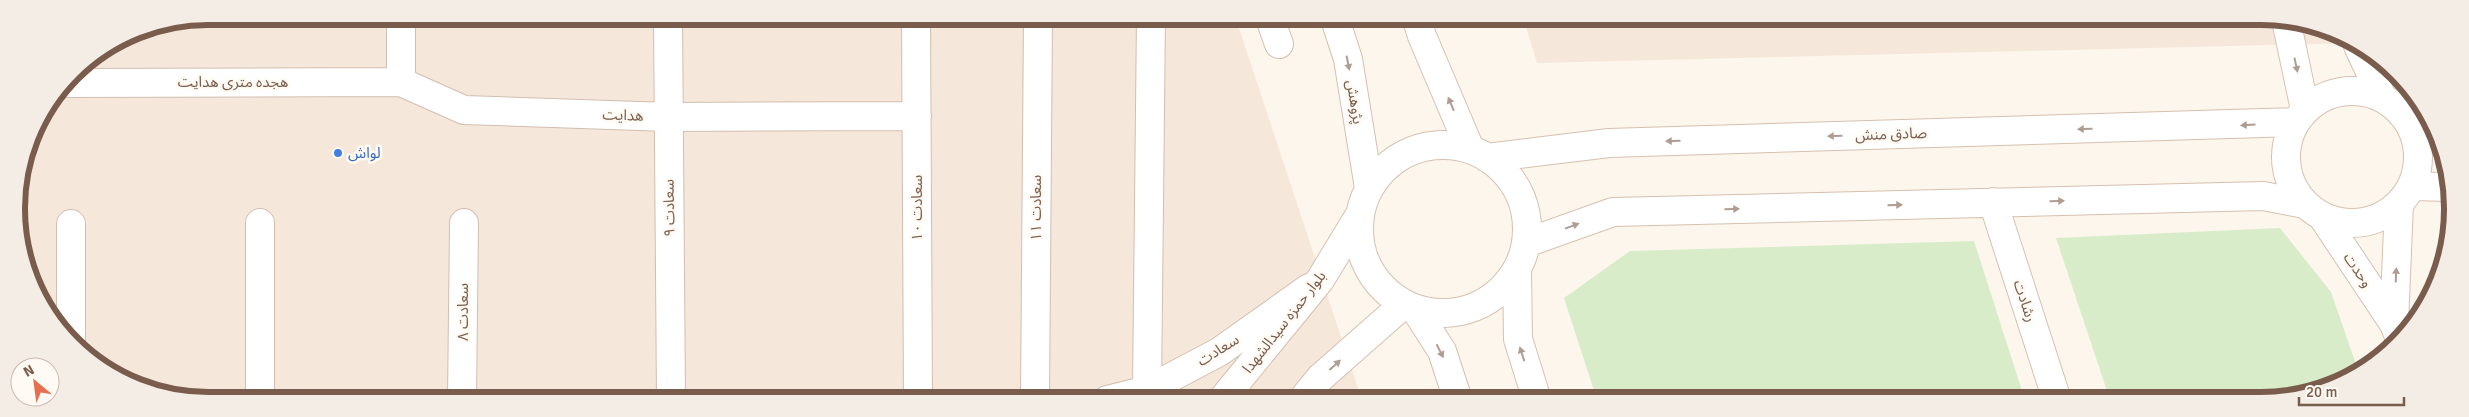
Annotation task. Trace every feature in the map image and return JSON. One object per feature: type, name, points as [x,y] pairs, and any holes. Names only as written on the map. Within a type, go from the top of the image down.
[{"type":"street","points":[[401,25],[401,82]]},
{"type":"street","name":"سعادت ۹","points":[[668,25],[671,392]]},
{"type":"street","name":"سعادت ۱۰","points":[[916,25],[918,392]]},
{"type":"street","name":"سعادت ۱۱","points":[[1035,392],[1038,25]]},
{"type":"street","points":[[1147,390],[1151,25]]},
{"type":"street","points":[[1272,25],[1279,44]]},
{"type":"street","name":"پژوهش","points":[[1337,25],[1348,59],[1369,188]]},
{"type":"street","points":[[1419,25],[1422,36],[1479,154]]},
{"type":"street","points":[[2287,28],[2301,116]]},
{"type":"street","points":[[2363,57],[2382,97]]},
{"type":"street","name":"هجده متری هدایت","points":[[76,82],[401,82]]},
{"type":"street","name":"هدایت","points":[[401,82],[464,110],[668,117],[916,116]]},
{"type":"street","points":[[1526,243],[1613,212],[1993,202],[2263,196],[2314,210],[2342,222],[2363,222],[2383,216],[2406,195],[2418,167],[2418,146],[2412,126],[2416,118],[2399,110],[2382,97],[2363,91],[2342,91],[2322,98],[2301,116],[2287,146],[2286,167],[2293,187],[2314,210]]},
{"type":"street","name":"صادق منش","points":[[1479,154],[1608,143],[2301,116]]},
{"type":"street","points":[[1441,144],[1479,154],[1496,163],[1516,185],[1526,213],[1526,243],[1516,270],[1498,293],[1473,308],[1444,314],[1410,306],[1389,295],[1370,273],[1359,245],[1359,216],[1369,188],[1387,165],[1412,150],[1441,144]]},
{"type":"street","points":[[2406,195],[2443,188]]},
{"type":"street","name":"وحدت","points":[[2397,330],[2406,195]]},
{"type":"street","name":"رشادت","points":[[1993,202],[2054,392]]},
{"type":"street","name":"وحدت","points":[[2314,210],[2396,331]]},
{"type":"street","name":"بلوار حمزه سیدالشهدا","points":[[1229,392],[1320,280],[1359,216]]},
{"type":"street","points":[[260,223],[260,392]]},
{"type":"street","name":"سعادت ۸","points":[[462,392],[464,223]]},
{"type":"street","points":[[71,224],[71,329]]},
{"type":"street","points":[[1516,270],[1518,339],[1535,392]]},
{"type":"street","name":"سعادت","points":[[1139,392],[1147,390],[1219,352],[1320,280]]},
{"type":"street","points":[[1309,392],[1320,378],[1410,306]]},
{"type":"street","points":[[1410,306],[1442,352],[1455,392]]},
{"type":"shaded area","points":[[196,25],[1238,25],[1359,392],[196,392],[161,386],[138,378],[97,354],[79,338],[56,310],[44,290],[31,256],[25,221],[25,196],[31,161],[44,127],[63,97],[97,63],[127,44],[161,31]]},
{"type":"shaded area","points":[[1525,25],[2273,25],[2308,31],[2341,43],[1537,63]]},
{"type":"green space","points":[[2280,228],[2331,292],[2356,365],[2331,378],[2308,386],[2273,392],[2107,392],[2056,238]]},
{"type":"green space","points":[[1974,241],[2022,392],[1594,392],[1564,298],[1630,251]]},
{"type":"place","name":"لواش","points":[[338,153]]}]
